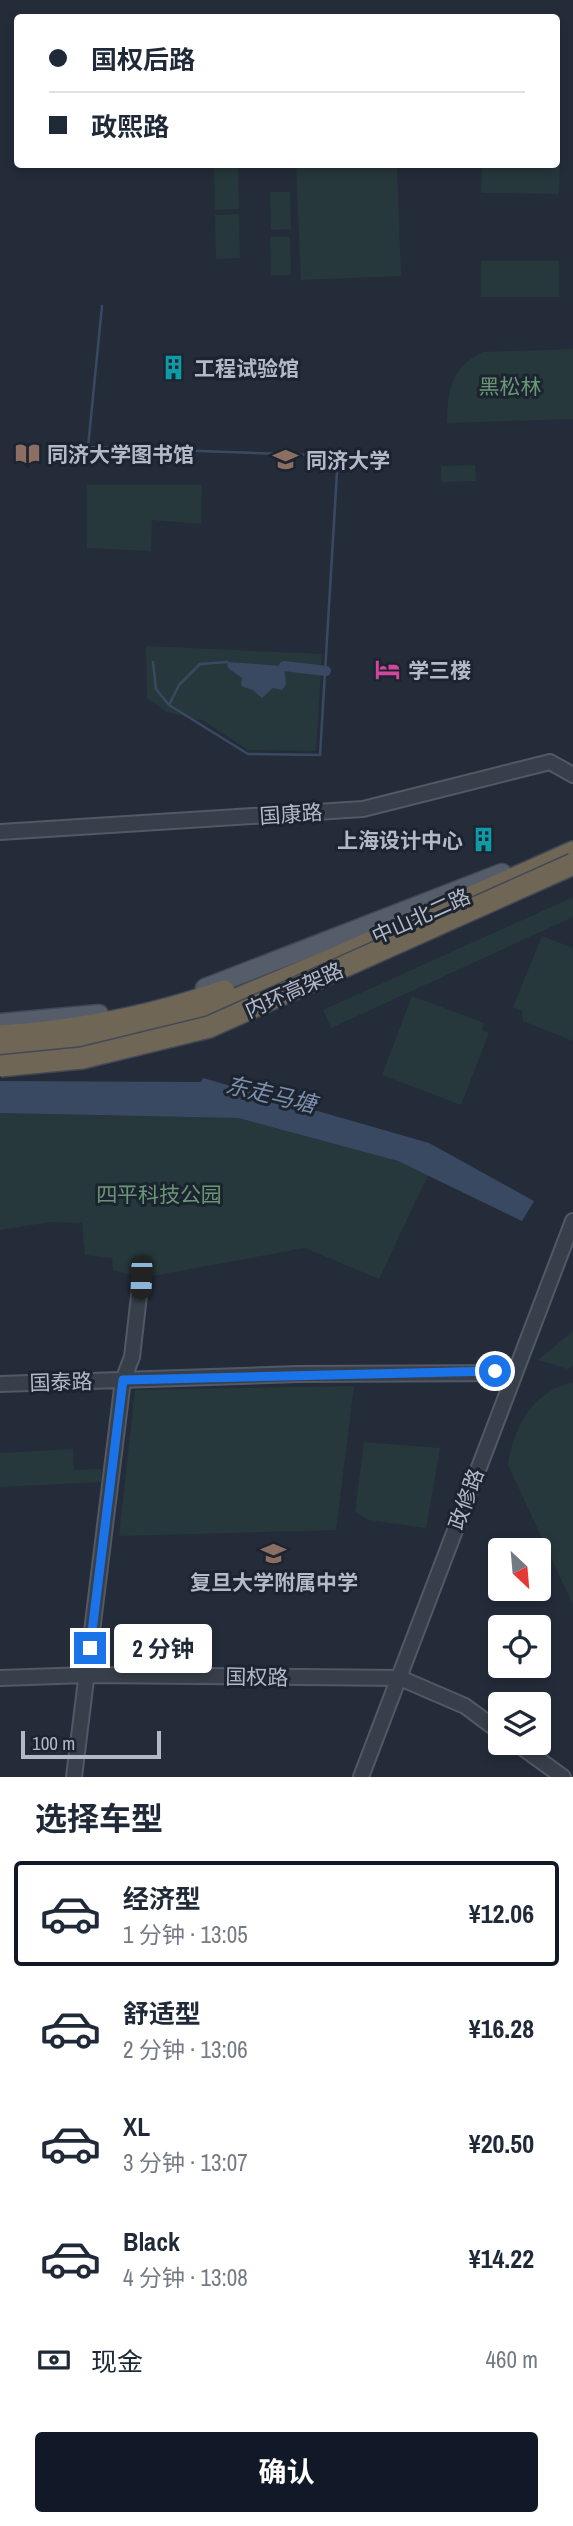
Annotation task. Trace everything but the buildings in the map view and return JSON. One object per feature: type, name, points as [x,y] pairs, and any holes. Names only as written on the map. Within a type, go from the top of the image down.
[{"type":"highway","name":"内环高架路","points":[[0,1054],[102,1041],[177,1024],[323,963],[573,852]]},
{"type":"highway","name":"内环高架路","points":[[0,1066],[82,1058],[209,1027],[573,864]]},
{"type":"highway","points":[[0,1036],[89,1027],[164,1011],[248,983],[526,873]]},
{"type":"main road","name":"中山北二路","points":[[0,1023],[80,1017],[190,993],[573,844]]},
{"type":"main road","name":"中山北二路","points":[[0,1054],[141,1043],[234,1020],[327,983],[573,872]]},
{"type":"street","name":"国康路","points":[[0,832],[363,809],[550,762],[573,775]]},
{"type":"street","name":"政修路","points":[[361,1777],[573,1221]]},
{"type":"street","points":[[75,1777],[123,1380],[132,1357],[141,1278]]},
{"type":"street","name":"国泰路","points":[[0,1384],[298,1374],[513,1373]]},
{"type":"street","name":"国权路","points":[[0,1678],[87,1675],[400,1678],[465,1706],[488,1723]]},
{"type":"street","points":[[533,1755],[563,1777]]},
{"type":"green space","points":[[214,168],[238,168],[239,209],[215,210]]},
{"type":"green space","points":[[296,168],[397,168],[401,276],[301,280]]},
{"type":"green space","points":[[482,168],[560,168],[559,194],[481,193]]},
{"type":"green space","points":[[270,192],[290,192],[291,229],[271,230]]},
{"type":"green space","points":[[239,214],[240,258],[216,259],[215,215]]},
{"type":"green space","points":[[270,237],[290,237],[291,275],[271,275]]},
{"type":"green space","points":[[481,261],[559,261],[559,297],[481,297]]},
{"type":"green space","name":"黑松林","points":[[573,349],[573,419],[447,423],[448,401],[453,381],[472,358],[483,352]]},
{"type":"green space","points":[[475,465],[476,481],[441,482],[441,466]]},
{"type":"green space","points":[[87,485],[202,485],[201,524],[152,520],[151,551],[87,548]]},
{"type":"green space","points":[[146,646],[322,654],[316,751],[248,750],[204,721],[167,712],[147,698]]},
{"type":"green space","points":[[573,897],[573,917],[331,1028],[323,1010]]},
{"type":"green space","points":[[542,936],[573,948],[573,1041],[523,1021],[522,1010],[513,1007]]},
{"type":"green space","points":[[412,996],[484,1023],[482,1030],[489,1033],[461,1105],[382,1075]]},
{"type":"green space","name":"四平科技公园","points":[[0,1113],[238,1118],[398,1161],[428,1175],[379,1279],[305,1248],[141,1278],[113,1270],[112,1258],[85,1255],[82,1223],[50,1222],[0,1230]]},
{"type":"green space","points":[[573,1331],[573,1366],[567,1369],[538,1360]]},
{"type":"green space","points":[[573,1382],[573,1605],[551,1558],[551,1538],[542,1538],[508,1465],[515,1437],[527,1413],[536,1402],[559,1387]]},
{"type":"green space","points":[[354,1386],[336,1530],[119,1536],[135,1390]]},
{"type":"green space","points":[[364,1442],[440,1448],[426,1528],[369,1520],[355,1512]]},
{"type":"green space","points":[[73,1449],[74,1470],[101,1469],[102,1482],[0,1487],[0,1453]]},
{"type":"water","points":[[227,662],[284,666],[286,684],[282,690],[273,688],[262,698],[253,690],[241,686],[242,678],[228,668]]},
{"type":"water","name":"东走马塘","points":[[203,1078],[429,1143],[534,1201],[522,1221],[398,1161],[238,1118],[0,1113],[0,1081],[201,1082]]},
{"type":"waterway","points":[[102,306],[88,447],[338,456],[320,755],[248,754],[169,705],[156,689],[153,662]]},
{"type":"waterway","points":[[169,705],[179,685],[200,664],[227,662]]},
{"type":"waterway","points":[[284,666],[326,671]]},
{"type":"place","name":"工程试验馆","points":[[174,368]]},
{"type":"place","name":"同济大学图书馆","points":[[27,454]]},
{"type":"place","name":"同济大学","points":[[286,460]]},
{"type":"place","name":"学三楼","points":[[388,670]]},
{"type":"place","name":"上海设计中心","points":[[483,840]]},
{"type":"place","name":"复旦大学附属中学","points":[[274,1553]]},
{"type":"route","points":[[90,1648],[123,1380],[495,1371]]}]
